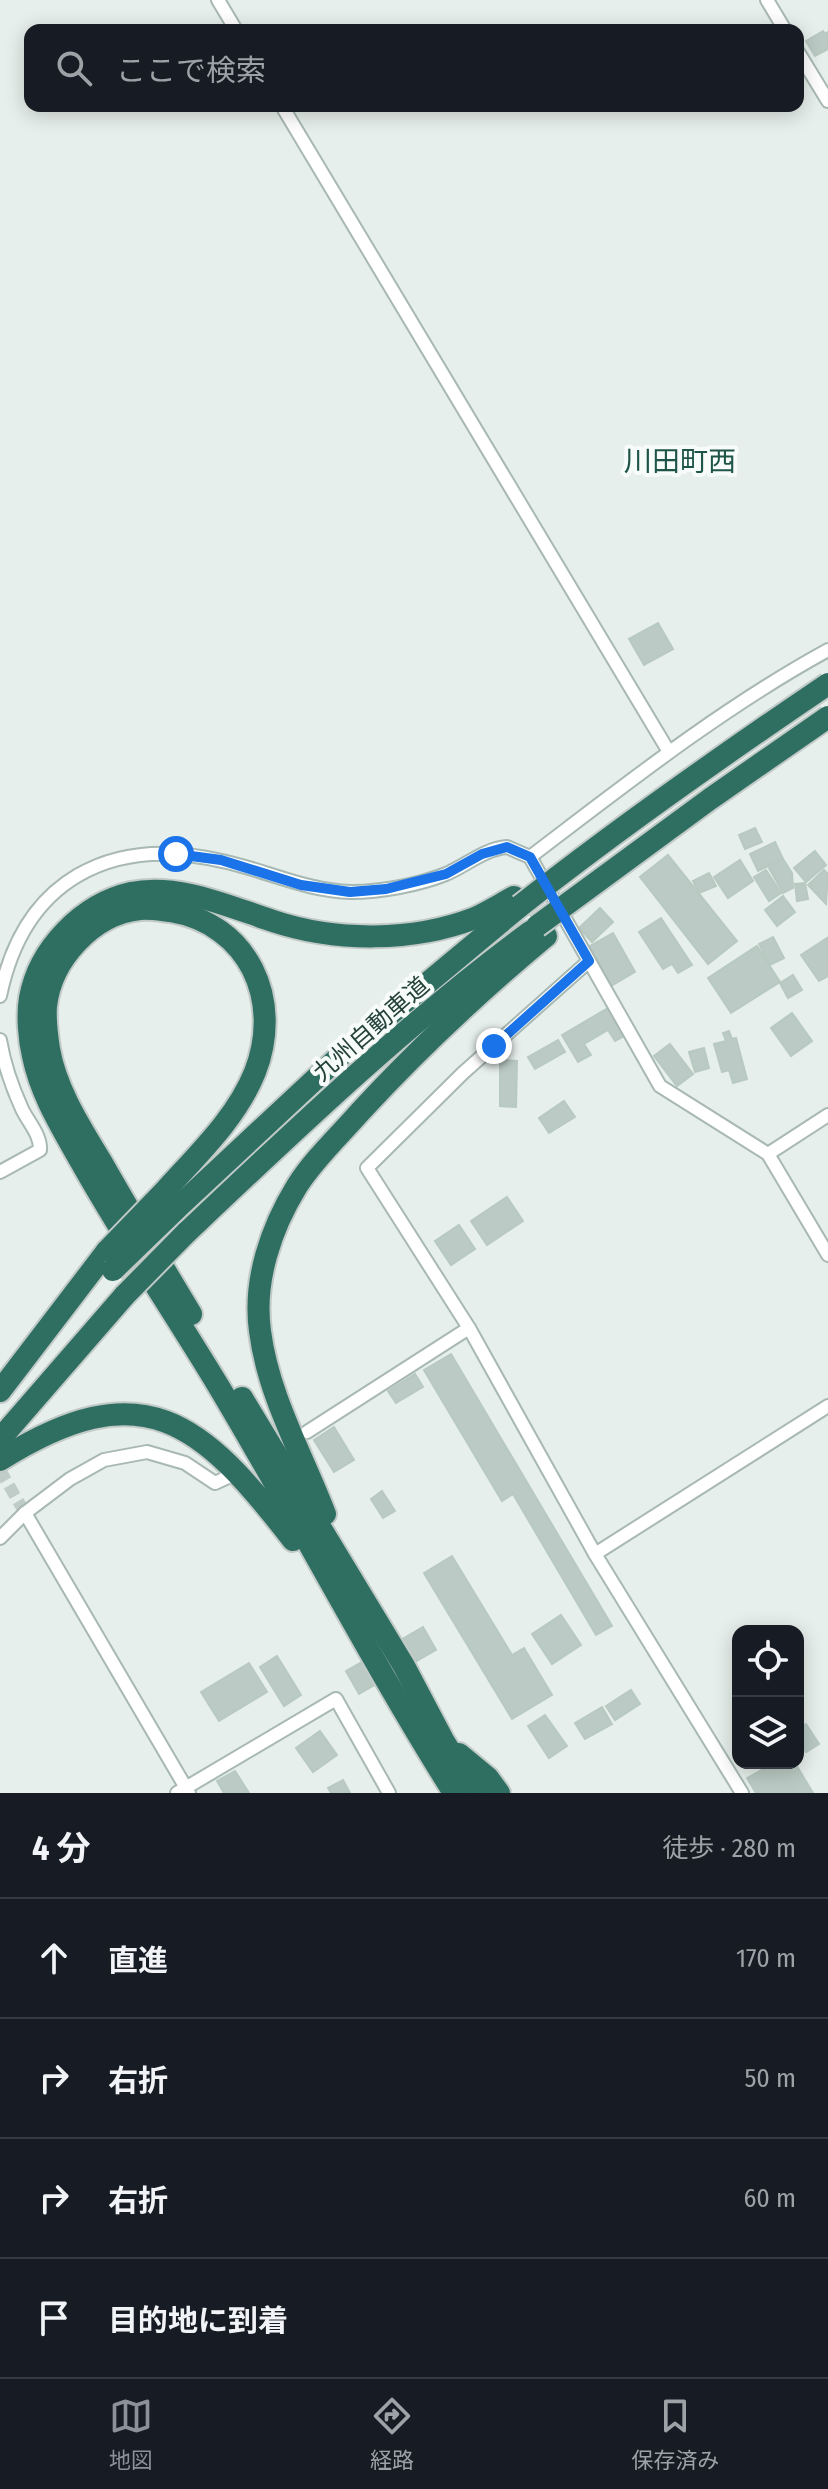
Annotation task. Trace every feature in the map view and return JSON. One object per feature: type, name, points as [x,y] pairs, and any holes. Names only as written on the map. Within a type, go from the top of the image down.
[{"type":"highway","name":"九州自動車道","points":[[0,1393],[110,1260],[170,1200],[517,901],[691,776],[828,684]]},
{"type":"highway","points":[[346,1571],[307,1467],[275,1395],[260,1328],[259,1295],[269,1246],[298,1185],[319,1157],[541,931],[710,799],[828,717]]},
{"type":"highway","points":[[449,1787],[220,1388],[98,1194],[44,1094],[33,1055],[29,999],[48,953],[70,926],[95,906],[133,893],[153,892],[211,899],[296,928],[347,937],[428,930],[475,918],[517,901]]},
{"type":"highway","points":[[170,1200],[228,1120],[254,1074],[264,1042],[265,1016],[255,971],[228,936],[199,918],[139,909],[109,919],[88,931],[54,974],[46,1007],[50,1051],[65,1099],[404,1666],[443,1740],[476,1793]]},
{"type":"highway","name":"九州自動車道","points":[[0,1439],[125,1295],[288,1136],[491,960],[541,931]]},
{"type":"highway","points":[[0,1460],[76,1421],[134,1414],[163,1420],[189,1431],[207,1444],[250,1485],[339,1597]]},
{"type":"highway","points":[[443,1740],[488,1778],[499,1793]]},
{"type":"street","points":[[218,0],[232,24]]},
{"type":"street","points":[[767,0],[781,24]]},
{"type":"street","points":[[804,62],[828,101]]},
{"type":"street","points":[[286,112],[669,752]]},
{"type":"street","points":[[530,857],[669,752],[777,678],[828,650]]},
{"type":"street","points":[[0,996],[20,935],[31,918],[54,893],[101,862],[155,852],[176,854],[221,860],[301,885],[350,892],[386,889],[446,874],[496,848],[507,847],[530,857],[660,1086],[768,1154],[828,1255]]},
{"type":"street","points":[[589,961],[463,1073],[367,1168],[469,1328],[595,1554],[742,1793]]},
{"type":"street","points":[[0,1040],[4,1061],[22,1109],[41,1142],[40,1150],[34,1156],[0,1172]]},
{"type":"street","points":[[768,1154],[828,1115]]},
{"type":"street","points":[[307,1432],[469,1328]]},
{"type":"street","points":[[595,1554],[828,1406]]},
{"type":"street","points":[[0,1538],[25,1513],[70,1479],[104,1460],[147,1452],[185,1463],[215,1483],[228,1477]]},
{"type":"street","points":[[25,1513],[184,1791],[336,1699],[389,1793]]},
{"type":"building","points":[[823,31],[825,34],[828,32],[828,49],[815,56],[806,41]]},
{"type":"building","points":[[658,623],[673,649],[644,665],[629,639]]},
{"type":"building","points":[[755,828],[762,842],[745,849],[739,835]]},
{"type":"building","points":[[775,842],[783,859],[758,871],[750,854]]},
{"type":"building","points":[[815,851],[826,865],[806,882],[794,868]]},
{"type":"building","points":[[668,855],[737,941],[708,964],[640,877]]},
{"type":"building","points":[[783,859],[792,873],[793,888],[783,893],[769,868]]},
{"type":"building","points":[[740,860],[753,881],[728,898],[714,877]]},
{"type":"building","points":[[766,870],[781,893],[769,901],[754,877]]},
{"type":"building","points":[[824,870],[828,874],[826,904],[808,885]]},
{"type":"building","points":[[709,873],[716,886],[699,893],[693,881]]},
{"type":"building","points":[[805,883],[808,899],[797,901],[795,884]]},
{"type":"building","points":[[783,896],[795,912],[777,926],[765,910]]},
{"type":"building","points":[[600,908],[613,922],[592,942],[579,928]]},
{"type":"building","points":[[661,918],[692,965],[678,973],[672,964],[663,969],[639,932]]},
{"type":"building","points":[[613,933],[635,972],[611,986],[588,947]]},
{"type":"building","points":[[773,937],[784,958],[770,965],[759,944]]},
{"type":"building","points":[[827,938],[828,976],[819,981],[801,955]]},
{"type":"building","points":[[757,946],[780,982],[731,1013],[708,978]]},
{"type":"building","points":[[793,975],[802,990],[788,998],[780,983]]},
{"type":"building","points":[[608,1008],[624,1036],[615,1041],[608,1030],[584,1044],[591,1055],[578,1062],[562,1035]]},
{"type":"building","points":[[792,1013],[812,1041],[791,1056],[771,1028]]},
{"type":"building","points":[[729,1031],[732,1039],[736,1038],[747,1079],[733,1083],[729,1070],[722,1072],[714,1044],[726,1041],[723,1033]]},
{"type":"building","points":[[558,1040],[565,1052],[535,1069],[528,1057]]},
{"type":"building","points":[[670,1044],[693,1074],[677,1086],[654,1056]]},
{"type":"building","points":[[704,1048],[709,1068],[695,1072],[689,1052]]},
{"type":"building","points":[[500,1060],[517,1061],[516,1107],[500,1106]]},
{"type":"building","points":[[564,1101],[575,1117],[549,1133],[539,1118]]},
{"type":"building","points":[[507,1197],[523,1221],[487,1245],[471,1221]]},
{"type":"building","points":[[459,1225],[475,1249],[451,1265],[435,1241]]},
{"type":"building","points":[[451,1354],[612,1626],[596,1635],[513,1494],[502,1501],[424,1370]]},
{"type":"building","points":[[415,1374],[423,1387],[396,1403],[388,1391]]},
{"type":"building","points":[[334,1427],[354,1460],[334,1472],[314,1440]]},
{"type":"building","points":[[382,1491],[395,1511],[383,1518],[371,1499]]},
{"type":"building","points":[[452,1556],[512,1655],[524,1648],[552,1695],[512,1719],[424,1573]]},
{"type":"building","points":[[561,1615],[581,1645],[552,1664],[532,1634]]},
{"type":"building","points":[[423,1627],[436,1650],[359,1694],[346,1671]]},
{"type":"building","points":[[277,1656],[301,1695],[284,1706],[260,1667]]},
{"type":"building","points":[[249,1663],[267,1692],[219,1721],[201,1692]]},
{"type":"building","points":[[631,1690],[640,1704],[615,1720],[606,1706]]},
{"type":"building","points":[[602,1707],[612,1724],[585,1739],[575,1723]]},
{"type":"building","points":[[545,1715],[567,1746],[549,1758],[528,1726]]},
{"type":"building","points":[[804,1725],[819,1744],[806,1752],[804,1749]]},
{"type":"building","points":[[320,1731],[337,1755],[313,1772],[296,1748]]},
{"type":"building","points":[[763,1769],[799,1769],[813,1793],[756,1793],[747,1778]]},
{"type":"building","points":[[235,1771],[249,1793],[224,1793],[217,1781]]},
{"type":"building","points":[[343,1780],[350,1793],[331,1793],[328,1788]]},
{"type":"tunnel","points":[[0,1470],[25,1513]]},
{"type":"district","name":"川田町西","points":[[680,461]]},
{"type":"route","points":[[176,854],[221,860],[301,885],[350,892],[386,889],[446,874],[496,848],[507,847],[530,857],[589,961],[494,1046]]}]
